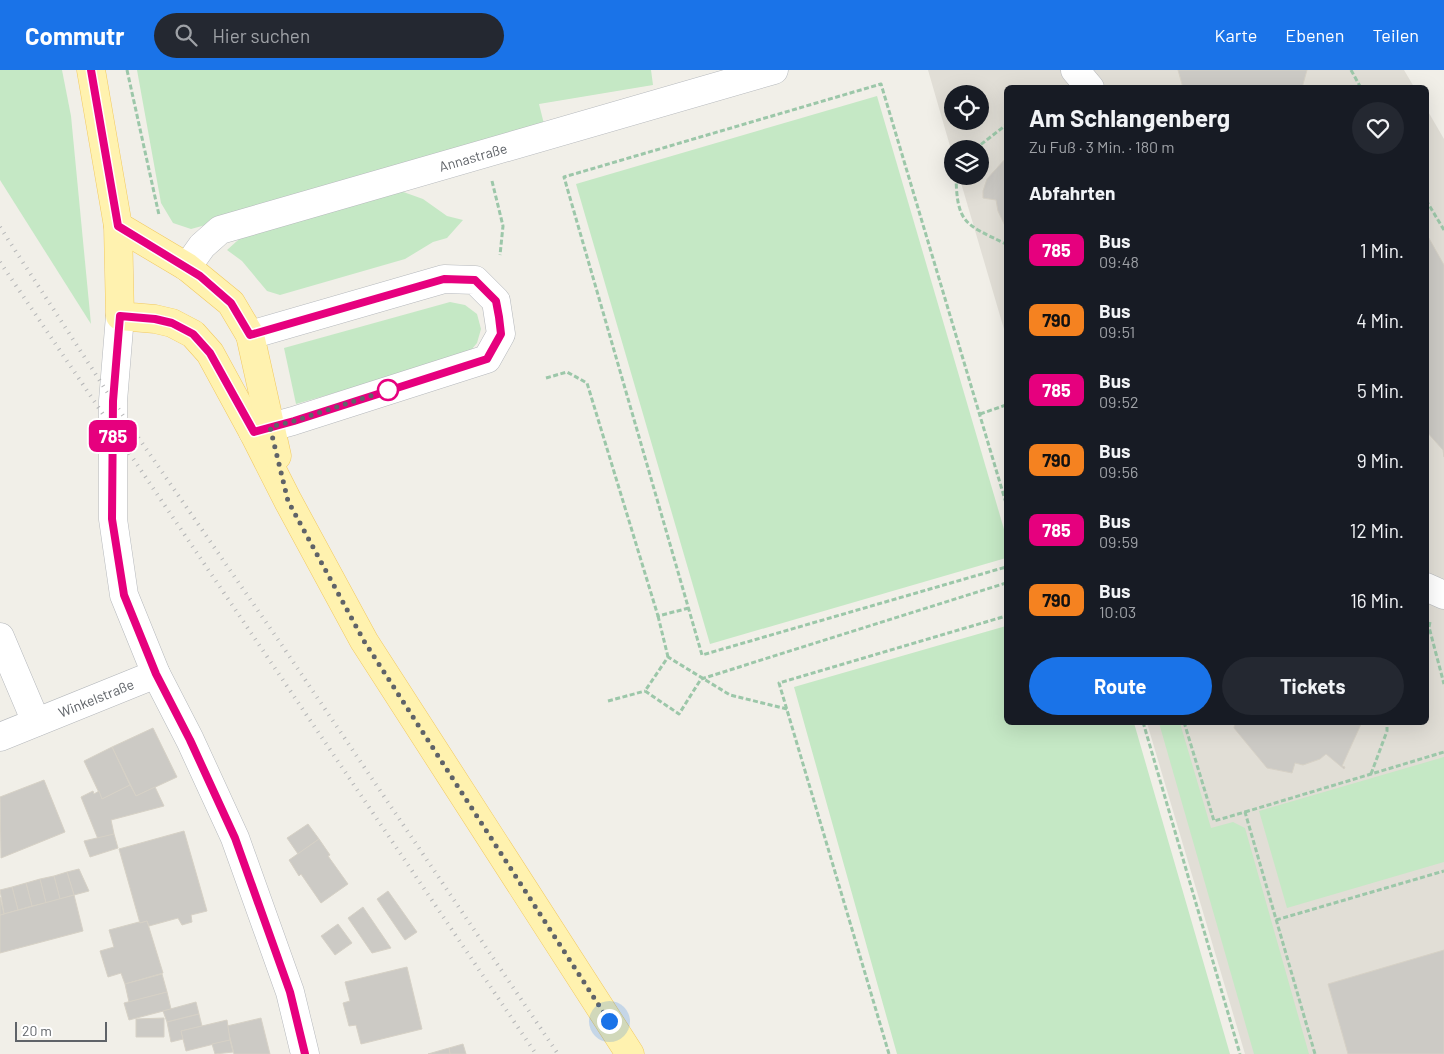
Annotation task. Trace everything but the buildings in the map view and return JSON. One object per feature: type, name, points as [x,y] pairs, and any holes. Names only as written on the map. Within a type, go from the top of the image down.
[{"type":"main road","points":[[91,70],[118,226],[120,316],[155,319],[172,323],[193,334],[210,353],[262,429]]},
{"type":"main road","points":[[118,226],[186,267],[231,303],[250,335],[262,429],[288,501],[364,641],[630,1054]]},
{"type":"street","name":"Annastraße","points":[[186,267],[202,246],[220,230],[774,70]]},
{"type":"street","points":[[1075,70],[1088,85]]},
{"type":"street","points":[[250,335],[444,279],[475,280],[496,301],[501,334],[487,359],[294,421],[262,429]]},
{"type":"street","points":[[120,316],[113,401],[112,519],[124,595],[156,674],[190,740],[235,838],[290,992],[305,1054]]},
{"type":"street","points":[[0,637],[36,722]]},
{"type":"street","name":"Winkelstraße","points":[[0,737],[156,674]]},
{"type":"path","points":[[127,70],[158,214],[164,221]]},
{"type":"path","points":[[1350,70],[1359,85]]},
{"type":"path","points":[[1004,496],[881,84],[564,177],[702,655],[1004,568]]},
{"type":"path","points":[[987,140],[1004,127]]},
{"type":"path","points":[[486,153],[503,226],[500,255]]},
{"type":"path","points":[[956,185],[957,201],[963,220],[981,232],[1004,243]]},
{"type":"path","points":[[1429,205],[1444,230]]},
{"type":"path","points":[[546,378],[567,372],[587,383],[658,616],[668,657],[730,696],[787,709]]},
{"type":"path","points":[[980,414],[1004,406]]},
{"type":"path","points":[[645,691],[678,714],[702,678],[1004,584]]},
{"type":"path","points":[[1436,591],[1429,628],[1444,684]]},
{"type":"path","points":[[658,616],[689,608]]},
{"type":"path","points":[[889,1054],[779,683],[1004,617]]},
{"type":"path","points":[[608,700],[645,691],[668,657]]},
{"type":"path","points":[[1144,725],[1240,1054]]},
{"type":"path","points":[[1185,725],[1214,821],[1444,752]]},
{"type":"path","points":[[1371,774],[1387,731],[1387,725]]},
{"type":"path","points":[[1244,812],[1314,1054]]},
{"type":"path","points":[[1276,920],[1444,871]]},
{"type":"shaded area","points":[[928,70],[1404,70],[1413,85],[1004,85],[1004,329],[962,185],[989,185],[989,140],[948,140],[945,130],[989,130],[989,85],[944,85],[944,125]]},
{"type":"shaded area","points":[[1429,113],[1444,139],[1444,1054],[1245,1054],[1148,725],[1429,725]]},
{"type":"green space","points":[[0,70],[62,70],[71,116],[91,324],[0,180]]},
{"type":"green space","points":[[137,70],[651,70],[653,85],[539,104],[544,124],[311,196],[191,229],[173,223],[161,203]]},
{"type":"green space","points":[[877,96],[1004,529],[1004,559],[710,644],[576,184]]},
{"type":"green space","points":[[395,189],[423,199],[447,216],[463,220],[447,238],[433,242],[405,259],[280,295],[267,291],[242,261],[227,250],[247,232]]},
{"type":"green space","points":[[450,302],[465,305],[477,314],[481,329],[477,343],[467,355],[296,404],[284,348]]},
{"type":"green space","points":[[1004,627],[1004,725],[1135,725],[1230,1054],[897,1054],[794,687]]},
{"type":"green space","points":[[1160,725],[1181,725],[1211,828],[1233,822],[1245,828],[1309,1054],[1254,1054]]},
{"type":"green space","points":[[1444,757],[1444,862],[1287,908],[1259,811]]},
{"type":"railway","points":[[0,227],[113,401],[279,641],[558,1054]]},
{"type":"railway","points":[[0,262],[536,1054]]},
{"type":"bus line","name":"785","points":[[91,70],[118,226],[200,276],[231,303],[250,335],[444,279],[475,280],[496,301],[501,334],[487,359],[254,432],[210,353],[193,334],[172,323],[155,319],[120,316],[113,401],[112,519],[124,595],[156,674],[190,740],[235,838],[290,992],[305,1054]]},
{"type":"route","points":[[388,390],[270,427],[288,501],[364,641],[609,1021]]}]
